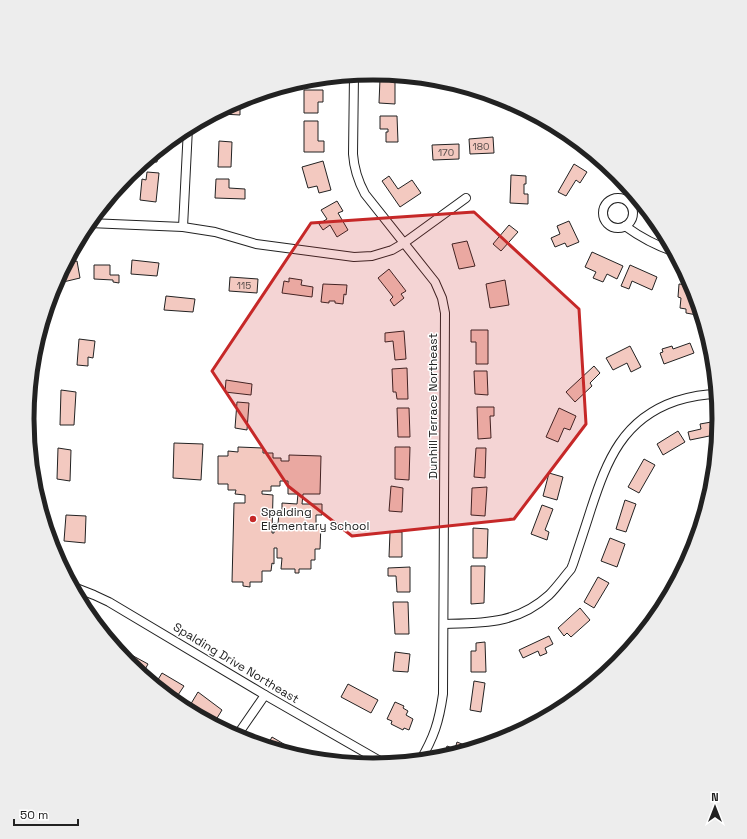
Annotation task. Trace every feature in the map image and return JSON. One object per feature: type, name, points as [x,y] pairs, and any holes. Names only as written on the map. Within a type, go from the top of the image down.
[{"type":"street","name":"Dunhill Terrace Northeast","points":[[354,81],[353,154],[354,166],[358,181],[365,194],[435,282],[442,298],[445,313],[443,694],[440,716],[431,743],[424,755]]},
{"type":"street","points":[[183,227],[188,135]]},
{"type":"street","points":[[97,223],[183,227],[215,232],[256,244],[354,258],[380,255],[392,250],[466,198]]},
{"type":"street","points":[[625,226],[636,234],[668,250]]},
{"type":"street","points":[[444,624],[486,623],[505,620],[529,609],[549,594],[574,564],[601,478],[615,450],[626,435],[646,417],[667,404],[689,397],[712,394]]},
{"type":"street","name":"Spalding Drive Northeast","points":[[79,589],[94,594],[108,602],[376,759]]},
{"type":"street","points":[[240,731],[265,695]]},
{"type":"highlighted area","points":[[474,212],[579,309],[586,424],[514,519],[352,536],[288,486],[212,371],[311,223]]},
{"type":"building","points":[[380,80],[395,81],[395,104],[379,103]]},
{"type":"building","points":[[304,90],[323,90],[323,102],[318,102],[318,113],[304,113]]},
{"type":"building","points":[[240,108],[240,115],[225,114]]},
{"type":"building","points":[[380,116],[397,116],[398,142],[386,142],[386,132],[388,132],[388,129],[380,129]]},
{"type":"building","points":[[304,121],[318,121],[318,141],[324,141],[324,152],[304,152]]},
{"type":"building","points":[[493,137],[494,153],[470,154],[469,139]]},
{"type":"building","points":[[219,141],[232,142],[231,167],[218,167]]},
{"type":"building","points":[[459,144],[459,159],[433,160],[432,145]]},
{"type":"building","points":[[323,161],[331,190],[319,193],[317,186],[308,188],[302,167]]},
{"type":"building","points":[[574,164],[587,172],[580,183],[576,180],[566,196],[558,192]]},
{"type":"building","points":[[147,172],[159,173],[156,202],[140,200],[142,179],[146,180]]},
{"type":"building","points":[[511,175],[526,176],[524,194],[528,194],[528,204],[510,203]]},
{"type":"building","points":[[389,176],[398,189],[412,180],[421,193],[400,207],[382,181]]},
{"type":"building","points":[[216,179],[229,179],[229,188],[245,189],[245,199],[215,198]]},
{"type":"building","points":[[337,201],[343,211],[338,213],[348,230],[337,237],[330,225],[323,230],[319,224],[327,219],[321,210]]},
{"type":"building","points":[[569,221],[579,242],[567,247],[565,243],[555,247],[551,238],[560,234],[557,226]]},
{"type":"building","points":[[509,225],[518,232],[501,251],[493,244]]},
{"type":"building","points":[[467,241],[475,266],[459,269],[452,244]]},
{"type":"building","points":[[592,252],[623,266],[617,279],[607,274],[603,282],[593,278],[596,272],[585,267]]},
{"type":"building","points":[[132,260],[159,263],[157,276],[131,274]]},
{"type":"building","points":[[77,261],[80,278],[63,282],[69,269],[73,262]]},
{"type":"building","points":[[94,265],[110,265],[110,275],[119,275],[119,283],[113,282],[113,280],[94,279]]},
{"type":"building","points":[[630,265],[657,277],[652,290],[632,281],[629,289],[621,286]]},
{"type":"building","points":[[389,269],[406,291],[401,294],[404,298],[394,306],[390,300],[393,297],[378,278]]},
{"type":"building","points":[[230,277],[258,279],[257,293],[229,291]]},
{"type":"building","points":[[289,278],[302,280],[301,285],[313,287],[312,297],[282,293],[284,281],[289,282]]},
{"type":"building","points":[[505,280],[509,305],[490,308],[486,284]]},
{"type":"building","points":[[323,284],[347,285],[343,304],[335,303],[335,301],[329,301],[329,303],[321,302]]},
{"type":"building","points":[[679,284],[685,285],[688,293],[688,297],[690,297],[696,315],[686,313],[686,309],[680,308],[681,298],[678,297]]},
{"type":"building","points":[[166,296],[195,299],[193,312],[164,310]]},
{"type":"building","points":[[471,330],[488,330],[488,364],[476,364],[476,342],[471,342]]},
{"type":"building","points":[[404,331],[406,359],[395,360],[393,341],[385,342],[385,333]]},
{"type":"building","points":[[79,339],[95,341],[93,358],[88,357],[88,366],[77,365]]},
{"type":"building","points":[[690,343],[694,353],[664,364],[660,353],[663,352],[662,349],[672,346],[673,349]]},
{"type":"building","points":[[630,346],[641,367],[631,372],[627,363],[613,370],[606,358]]},
{"type":"building","points":[[594,366],[600,373],[590,383],[592,386],[575,402],[566,392]]},
{"type":"building","points":[[407,368],[408,399],[397,399],[396,392],[393,392],[392,369]]},
{"type":"building","points":[[474,371],[487,371],[488,395],[475,394]]},
{"type":"building","points":[[226,380],[252,384],[251,395],[225,392]]},
{"type":"building","points":[[61,390],[76,392],[74,425],[60,425]]},
{"type":"building","points":[[237,402],[249,403],[247,430],[235,428]]},
{"type":"building","points":[[477,407],[494,407],[494,416],[490,416],[491,438],[478,439]]},
{"type":"building","points":[[397,408],[409,408],[410,437],[398,437]]},
{"type":"building","points":[[559,408],[576,416],[570,430],[564,428],[558,442],[546,437]]},
{"type":"building","points":[[713,422],[712,435],[690,440],[688,432],[701,429],[700,424]]},
{"type":"building","points":[[678,431],[685,442],[663,455],[657,444]]},
{"type":"building","points":[[174,443],[203,444],[201,480],[173,478]]},
{"type":"building","name":"Spalding Elementary School","points":[[238,447],[263,448],[263,453],[273,453],[273,458],[281,458],[281,461],[289,461],[289,455],[321,456],[320,494],[303,494],[302,504],[322,504],[322,515],[316,515],[316,524],[321,524],[320,549],[315,549],[315,560],[311,560],[311,569],[299,569],[299,573],[295,573],[295,569],[281,569],[282,558],[277,558],[277,548],[274,548],[274,564],[272,563],[271,571],[262,571],[262,582],[250,582],[250,587],[243,586],[243,582],[232,582],[234,503],[245,503],[245,495],[235,494],[236,490],[228,490],[228,484],[218,484],[218,456],[228,456],[228,451],[238,452]],"holes":[[[280,481],[288,481],[288,494],[298,494],[297,504],[282,503],[282,514],[279,513],[278,524],[274,523],[274,533],[272,533],[273,495],[262,494],[262,491],[271,491],[271,486],[280,486]]]},
{"type":"building","points":[[395,447],[410,447],[409,480],[395,479]]},
{"type":"building","points":[[58,448],[71,450],[70,481],[57,479]]},
{"type":"building","points":[[476,448],[486,448],[485,478],[474,477]]},
{"type":"building","points":[[644,459],[655,465],[639,493],[628,487]]},
{"type":"building","points":[[549,473],[563,477],[557,500],[543,496]]},
{"type":"building","points":[[391,486],[403,488],[402,512],[389,511]]},
{"type":"building","points":[[487,487],[485,516],[471,515],[472,488]]},
{"type":"building","points":[[625,500],[636,504],[626,532],[616,529]]},
{"type":"building","points":[[542,505],[553,509],[545,530],[549,532],[547,540],[531,534]]},
{"type":"building","points":[[66,515],[86,516],[85,543],[64,541]]},
{"type":"building","points":[[473,528],[488,529],[487,558],[473,558]]},
{"type":"building","points":[[390,532],[402,532],[402,557],[389,557]]},
{"type":"building","points":[[610,538],[625,544],[617,567],[601,561]]},
{"type":"building","points":[[471,566],[485,566],[484,603],[471,604]]},
{"type":"building","points":[[410,567],[410,592],[397,592],[396,576],[388,576],[388,568]]},
{"type":"building","points":[[598,577],[609,583],[594,608],[584,602]]},
{"type":"building","points":[[393,602],[408,602],[409,634],[395,634]]},
{"type":"building","points":[[580,608],[590,620],[571,637],[567,633],[564,636],[558,628]]},
{"type":"building","points":[[549,636],[553,644],[545,648],[547,653],[540,656],[538,651],[523,658],[519,650]]},
{"type":"building","points":[[485,642],[486,672],[471,672],[471,651],[476,651],[476,643]]},
{"type":"building","points":[[126,652],[148,664],[145,670],[133,660]]},
{"type":"building","points":[[395,652],[410,654],[408,672],[393,671]]},
{"type":"building","points":[[162,673],[184,686],[178,695],[157,681]]},
{"type":"building","points":[[474,681],[485,683],[481,712],[470,710]]},
{"type":"building","points":[[348,684],[378,700],[371,713],[341,697]]},
{"type":"building","points":[[198,692],[222,710],[216,720],[190,705]]},
{"type":"building","points":[[395,702],[404,706],[403,708],[408,711],[406,715],[413,719],[409,730],[404,728],[403,730],[391,724],[392,721],[387,719]]},
{"type":"building","points":[[272,737],[291,748],[286,747],[269,742]]},
{"type":"building","points":[[457,742],[466,746],[461,747],[455,748]]},
{"type":"building","points":[[447,746],[454,749],[445,751]]},
{"type":"place","name":"Spalding Elementary School","points":[[253,519]]}]
